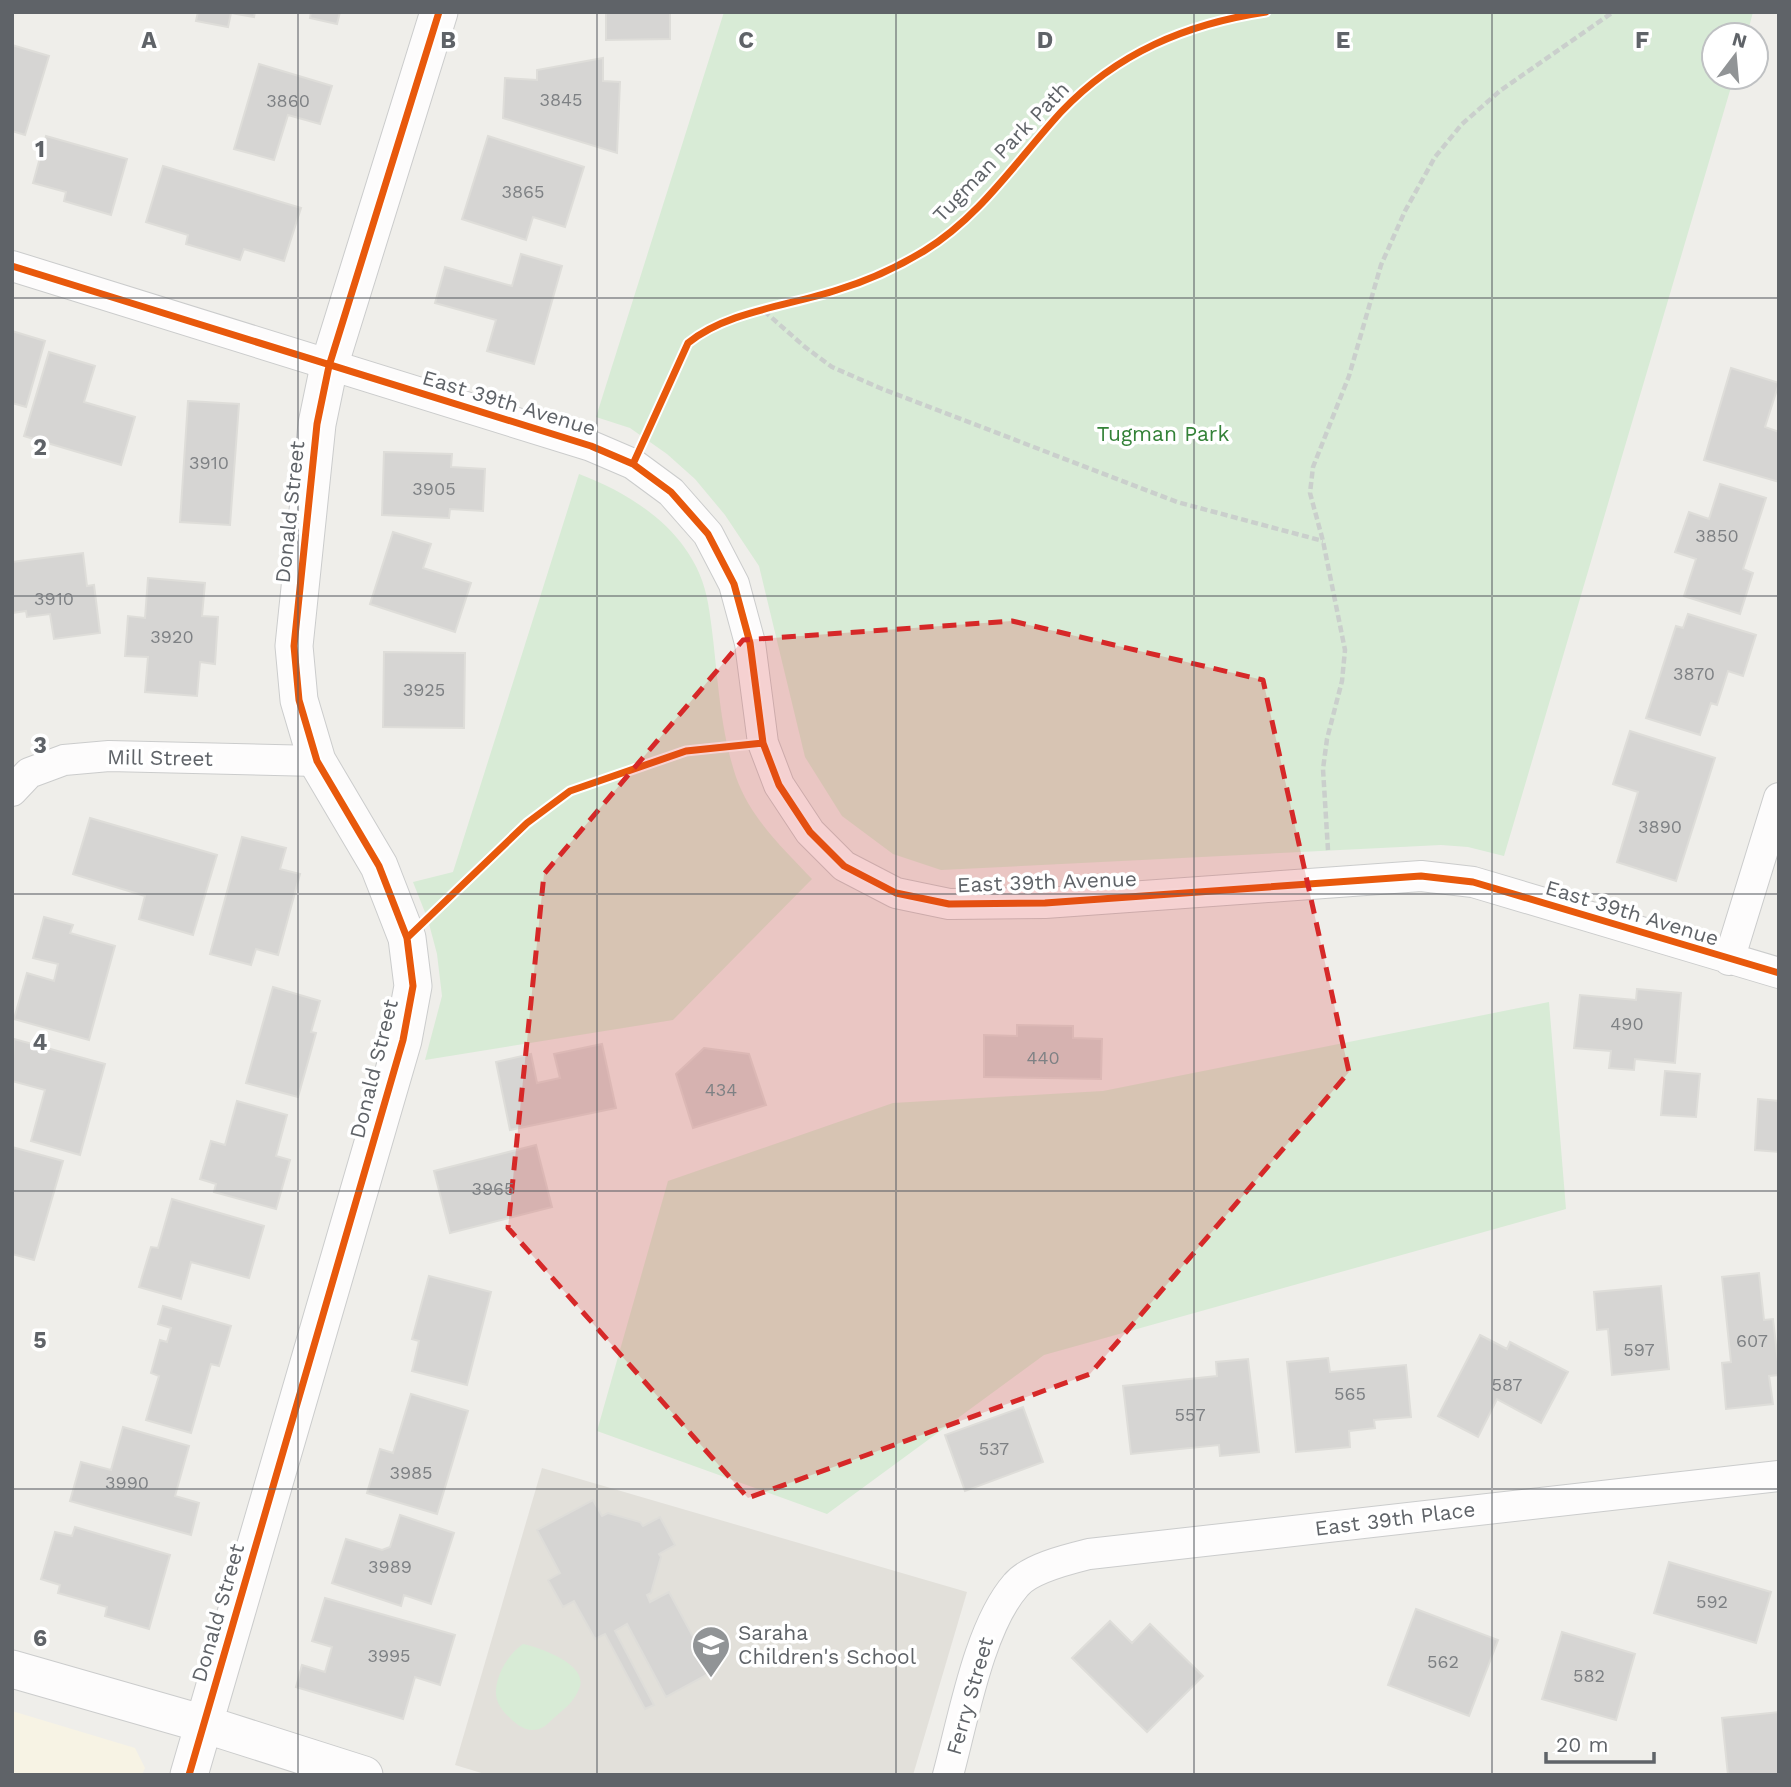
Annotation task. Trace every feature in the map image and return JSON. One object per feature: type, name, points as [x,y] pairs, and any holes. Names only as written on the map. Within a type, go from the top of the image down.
[{"type":"street","name":"Donald Street","points":[[189,1775],[403,1040],[413,986],[407,938],[379,866],[317,761],[299,700],[294,646],[317,424],[329,366],[439,12]]},
{"type":"street","name":"East 39th Avenue","points":[[12,266],[591,446],[633,464],[671,492],[708,534],[734,584],[750,643],[763,743],[779,785],[810,832],[844,866],[896,893],[949,904],[1045,903],[1421,876],[1473,883],[1779,973]]},
{"type":"street","name":"Mill Street","points":[[12,791],[29,773],[64,760],[98,757],[317,761]]},
{"type":"street","points":[[1729,960],[1779,797]]},
{"type":"street","name":"East 39th Place","points":[[1017,1583],[1051,1564],[1089,1554],[1779,1476]]},
{"type":"street","name":"Ferry Street","points":[[948,1775],[988,1630],[1017,1583]]},
{"type":"street","points":[[12,1669],[204,1724],[364,1775]]},
{"type":"path","points":[[1331,883],[1323,769],[1327,739],[1342,681],[1345,650],[1323,541],[1310,493],[1313,467],[1349,376],[1381,265],[1405,211],[1435,157],[1462,124],[1501,90],[1614,12]]},
{"type":"path","points":[[752,314],[777,307]]},
{"type":"path","points":[[764,311],[804,347],[832,367],[880,388],[1177,502],[1323,541]]},
{"type":"highlighted area","points":[[1012,621],[1263,680],[1349,1072],[1090,1374],[748,1498],[508,1228],[544,874],[743,640]]},
{"type":"shaded area","name":"Saraha Children's School","points":[[542,1468],[967,1592],[913,1775],[488,1775],[455,1765]]},
{"type":"shaded area","points":[[12,1711],[135,1748],[145,1768],[142,1775],[12,1775]]},
{"type":"green space","name":"Tugman Park","points":[[724,12],[1753,12],[1751,21],[1700,21],[1700,91],[1730,91],[1504,856],[1468,847],[1441,845],[941,870],[893,854],[842,816],[805,757],[759,566],[725,515],[695,479],[667,454],[630,428],[596,417]]},
{"type":"green space","points":[[579,474],[643,507],[662,522],[692,558],[702,579],[708,603],[721,712],[736,777],[759,819],[812,879],[673,1020],[425,1060],[442,996],[437,954],[428,920],[413,882],[453,872]]},
{"type":"green space","points":[[1549,1002],[1566,1209],[1044,1355],[827,1514],[597,1431],[668,1181],[893,1103],[1103,1091]]},
{"type":"green space","points":[[523,1644],[562,1659],[577,1672],[580,1680],[577,1694],[568,1705],[545,1726],[536,1730],[525,1728],[514,1721],[501,1708],[496,1697],[497,1682],[502,1669]]},
{"type":"building","points":[[198,12],[255,12],[254,17],[231,13],[228,27],[196,21]]},
{"type":"building","points":[[311,12],[340,12],[337,24],[310,18]]},
{"type":"building","points":[[606,12],[670,12],[670,39],[606,40]]},
{"type":"building","points":[[12,45],[49,56],[25,135],[12,131]]},
{"type":"building","points":[[603,58],[603,81],[620,82],[617,153],[503,118],[505,78],[537,80],[537,70]]},
{"type":"building","points":[[259,64],[332,86],[320,124],[288,115],[274,160],[234,149]]},
{"type":"building","points":[[46,136],[127,159],[111,215],[64,201],[66,192],[33,183]]},
{"type":"building","points":[[488,136],[584,167],[565,227],[533,217],[526,240],[462,219]]},
{"type":"building","points":[[163,166],[301,208],[284,261],[244,249],[240,260],[186,244],[188,235],[146,222]]},
{"type":"building","points":[[521,254],[562,266],[534,364],[487,351],[496,320],[435,303],[445,267],[512,286]]},
{"type":"building","points":[[12,331],[45,341],[26,407],[12,403]]},
{"type":"building","points":[[49,352],[95,366],[84,402],[135,417],[121,465],[24,436]]},
{"type":"building","points":[[1731,368],[1779,383],[1765,427],[1779,432],[1779,482],[1704,460]]},
{"type":"building","points":[[188,401],[239,404],[230,525],[180,522]]},
{"type":"building","points":[[384,452],[452,454],[451,467],[485,469],[483,511],[450,509],[449,518],[382,515]]},
{"type":"building","points":[[1720,484],[1766,498],[1743,569],[1753,573],[1740,614],[1684,596],[1696,559],[1675,552],[1689,512],[1709,519]]},
{"type":"building","points":[[393,532],[431,544],[423,568],[471,583],[455,632],[370,604]]},
{"type":"building","points":[[83,553],[87,586],[94,585],[100,633],[54,639],[50,614],[27,617],[26,611],[12,613],[12,562]]},
{"type":"building","points":[[148,578],[205,583],[202,616],[218,617],[215,664],[200,662],[197,696],[145,692],[148,657],[125,656],[128,616],[145,618]]},
{"type":"building","points":[[1688,614],[1756,635],[1743,676],[1728,671],[1717,705],[1711,703],[1700,735],[1646,718],[1676,626],[1683,628]]},
{"type":"building","points":[[384,652],[465,653],[464,728],[383,727]]},
{"type":"building","points":[[1630,731],[1715,758],[1676,881],[1617,862],[1638,792],[1613,784]]},
{"type":"building","points":[[90,818],[217,855],[193,935],[139,919],[145,896],[73,874]]},
{"type":"building","points":[[242,837],[286,848],[280,869],[300,874],[278,955],[256,949],[251,965],[210,954]]},
{"type":"building","points":[[44,917],[73,925],[70,933],[115,946],[89,1040],[14,1019],[27,973],[54,981],[58,964],[33,958]]},
{"type":"building","points":[[273,987],[320,1001],[311,1032],[316,1033],[298,1097],[246,1083]]},
{"type":"building","points":[[1637,989],[1681,993],[1675,1063],[1635,1059],[1634,1070],[1609,1068],[1611,1051],[1574,1048],[1580,995],[1636,1000]]},
{"type":"building","points":[[1017,1025],[1073,1026],[1073,1038],[1102,1039],[1101,1079],[984,1077],[984,1035],[1017,1036]]},
{"type":"building","points":[[14,1039],[105,1064],[80,1155],[31,1141],[45,1090],[12,1081]]},
{"type":"building","points":[[602,1044],[616,1108],[510,1130],[496,1062],[531,1054],[537,1083],[560,1078],[554,1054]]},
{"type":"building","points":[[704,1048],[749,1054],[766,1105],[693,1128],[676,1074]]},
{"type":"building","points":[[1665,1071],[1700,1074],[1696,1117],[1661,1115]]},
{"type":"building","points":[[1758,1099],[1779,1101],[1779,1152],[1755,1150]]},
{"type":"building","points":[[237,1101],[287,1115],[276,1156],[290,1160],[276,1209],[214,1192],[216,1184],[200,1179],[211,1141],[225,1145]]},
{"type":"building","points":[[536,1145],[552,1207],[450,1233],[434,1171]]},
{"type":"building","points":[[12,1147],[63,1161],[34,1260],[12,1254]]},
{"type":"building","points":[[172,1199],[264,1226],[249,1278],[191,1262],[181,1299],[139,1287],[151,1247],[158,1248]]},
{"type":"building","points":[[1759,1273],[1764,1320],[1773,1319],[1779,1371],[1779,1375],[1769,1376],[1773,1404],[1726,1409],[1722,1363],[1731,1362],[1722,1277]]},
{"type":"building","points":[[429,1276],[491,1292],[467,1385],[412,1371],[419,1341],[412,1339]]},
{"type":"building","points":[[1661,1286],[1669,1369],[1612,1375],[1608,1329],[1597,1330],[1594,1292]]},
{"type":"building","points":[[163,1306],[231,1326],[219,1366],[211,1364],[191,1433],[146,1420],[159,1376],[151,1373],[160,1340],[167,1342],[171,1328],[158,1324]]},
{"type":"building","points":[[1480,1335],[1507,1349],[1510,1342],[1568,1372],[1541,1423],[1497,1399],[1478,1437],[1438,1416]]},
{"type":"building","points":[[1328,1358],[1330,1372],[1406,1365],[1411,1417],[1374,1420],[1375,1428],[1349,1431],[1350,1447],[1296,1452],[1287,1362]]},
{"type":"building","points":[[1248,1359],[1259,1452],[1220,1456],[1219,1445],[1131,1454],[1123,1386],[1217,1376],[1216,1362]]},
{"type":"building","points":[[411,1394],[468,1411],[437,1514],[367,1493],[380,1449],[393,1453]]},
{"type":"building","points":[[1023,1407],[1043,1462],[965,1491],[945,1435]]},
{"type":"building","points":[[123,1427],[189,1446],[175,1496],[199,1503],[191,1535],[70,1501],[81,1462],[111,1470]]},
{"type":"building","name":"Saraha Children's School","points":[[593,1500],[602,1516],[608,1513],[640,1522],[643,1526],[660,1517],[675,1545],[659,1554],[661,1557],[651,1593],[647,1595],[650,1602],[669,1592],[712,1672],[666,1697],[627,1624],[615,1631],[654,1705],[645,1709],[605,1634],[595,1639],[574,1601],[563,1607],[548,1580],[560,1573],[537,1530]]},
{"type":"building","points":[[400,1515],[454,1533],[431,1604],[404,1595],[401,1606],[332,1583],[346,1539],[382,1550],[390,1547]]},
{"type":"building","points":[[75,1527],[170,1555],[149,1629],[105,1616],[107,1607],[58,1593],[60,1585],[41,1579],[55,1532],[72,1536]]},
{"type":"building","points":[[1669,1562],[1771,1592],[1756,1643],[1654,1613]]},
{"type":"building","points":[[325,1598],[455,1635],[440,1685],[415,1677],[403,1719],[296,1687],[302,1665],[325,1672],[332,1647],[312,1641]]},
{"type":"building","points":[[1416,1609],[1498,1640],[1469,1716],[1388,1685]]},
{"type":"building","points":[[1110,1621],[1132,1643],[1150,1624],[1203,1676],[1147,1732],[1072,1658]]},
{"type":"building","points":[[1562,1632],[1635,1654],[1616,1720],[1542,1699]]},
{"type":"building","points":[[1779,1712],[1779,1775],[1728,1775],[1722,1718]]},
{"type":"cycle path","points":[[189,1775],[403,1040],[413,986],[407,938],[379,866],[317,761],[299,700],[294,646],[317,424],[329,366],[439,12]]},
{"type":"cycle path","name":"Tugman Park Path","points":[[633,464],[688,343],[721,323],[848,286],[881,274],[924,251],[963,222],[997,187],[1061,112],[1105,73],[1154,44],[1181,33],[1208,24],[1266,12]]},
{"type":"cycle path","points":[[12,266],[591,446],[633,464],[671,492],[708,534],[734,584],[750,643],[763,743],[779,785],[810,832],[844,866],[896,893],[949,904],[1045,903],[1421,876],[1473,882],[1779,973]]},
{"type":"cycle path","points":[[407,938],[527,823],[570,791],[686,751],[763,743]]},
{"type":"place","name":"Saraha Children's School","points":[[711,1679]]}]
